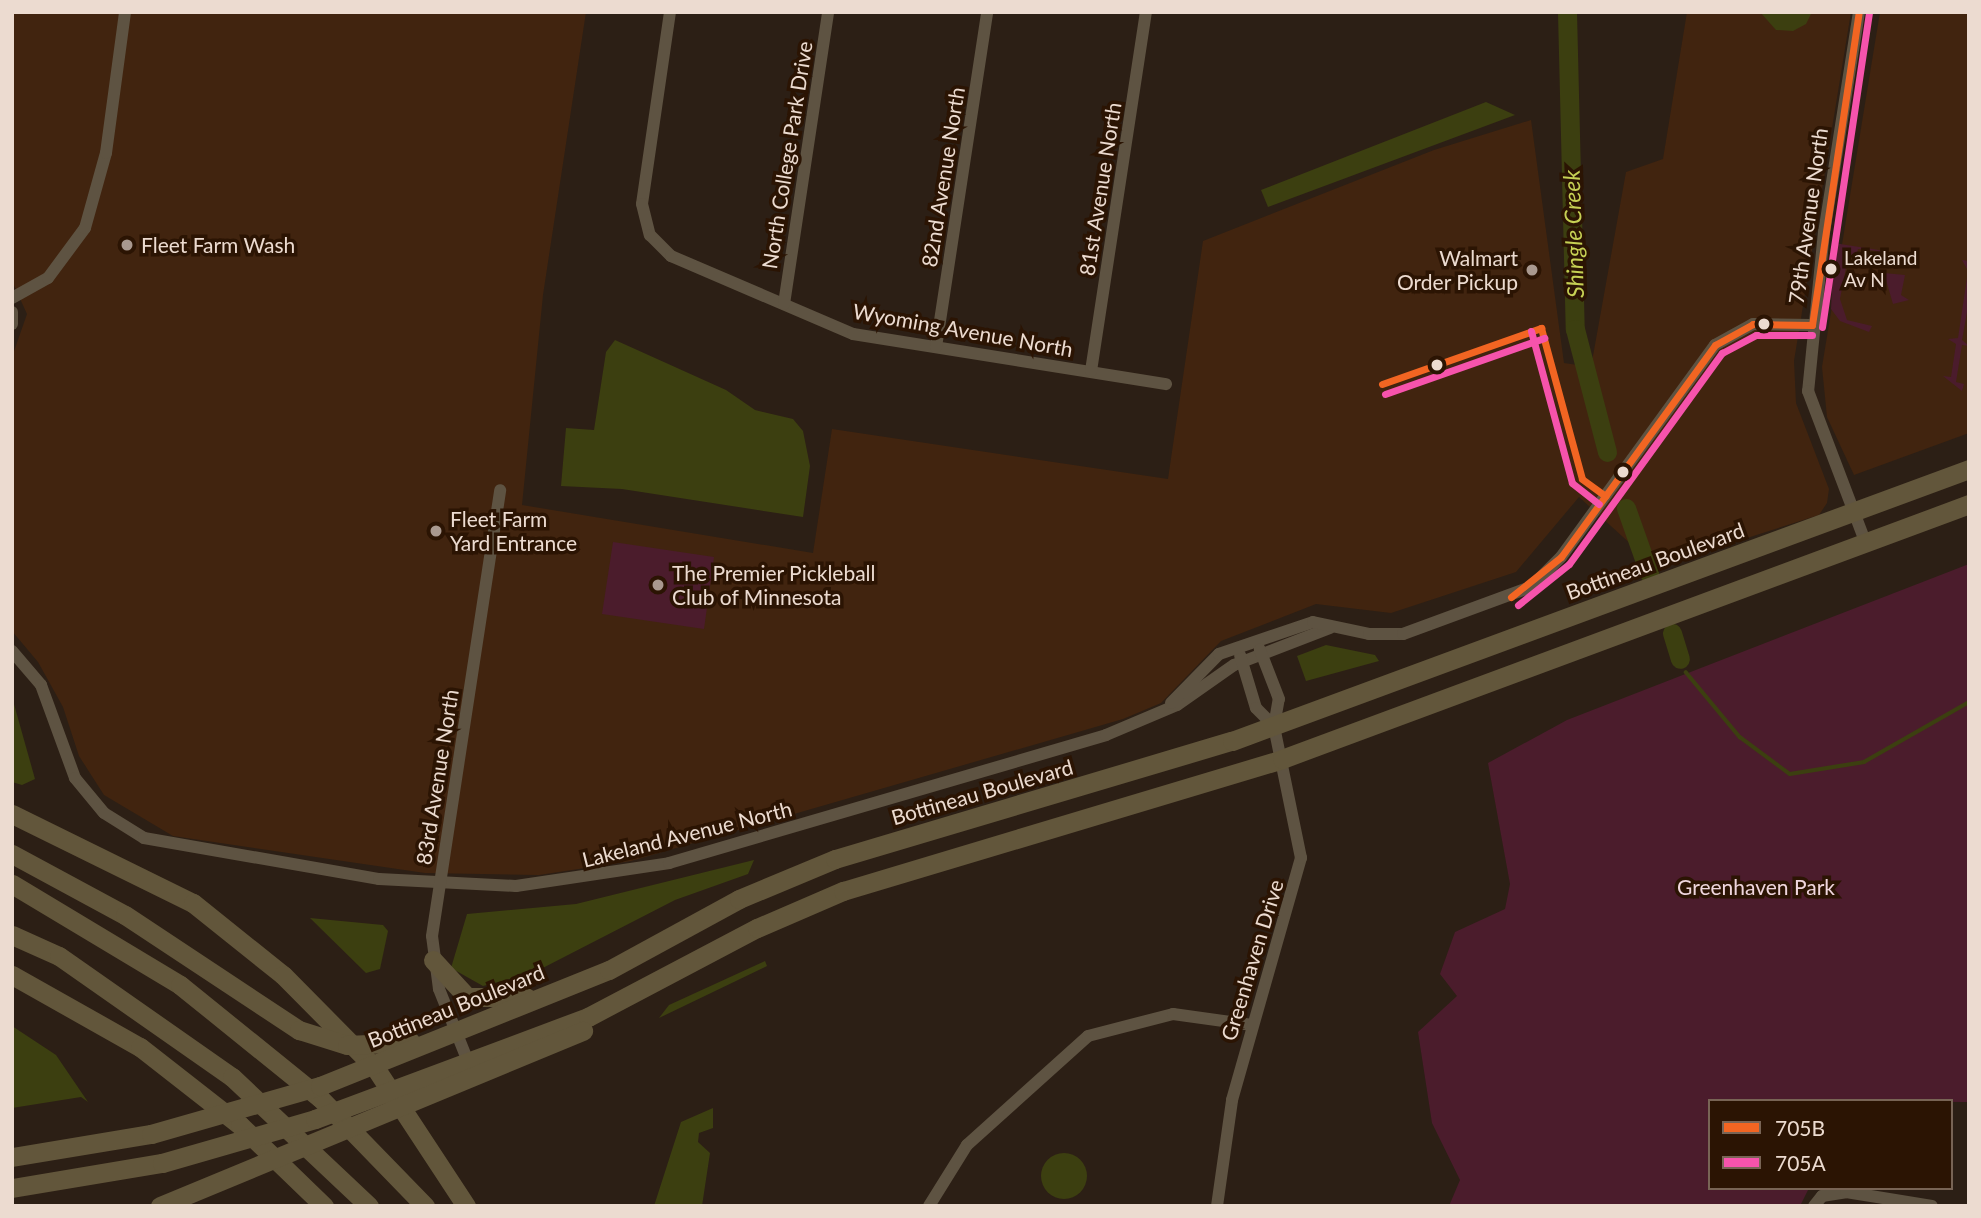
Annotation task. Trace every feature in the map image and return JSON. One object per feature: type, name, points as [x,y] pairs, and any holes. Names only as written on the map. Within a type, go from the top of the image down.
[{"type":"highway","name":"Bottineau Boulevard","points":[[12,1157],[199,1123],[320,1086],[545,995],[835,859],[1274,726],[1969,469]]},
{"type":"highway","points":[[12,1188],[233,1146],[469,1064],[588,1017],[843,891],[1282,759],[1969,504]]},
{"type":"highway","points":[[12,814],[193,903],[338,1025],[376,1069],[465,1203]]},
{"type":"highway","points":[[12,855],[124,915],[299,1030],[346,1045],[430,1040]]},
{"type":"highway","points":[[12,884],[180,985],[276,1061],[425,1206]]},
{"type":"highway","points":[[12,935],[59,956],[232,1077],[369,1206]]},
{"type":"highway","points":[[433,960],[467,998],[545,995]]},
{"type":"highway","points":[[12,975],[107,1026],[197,1091],[324,1206]]},
{"type":"highway","points":[[160,1206],[538,1053],[597,1025],[671,975]]},
{"type":"street","points":[[12,298],[48,278],[85,228],[106,153],[125,12]]},
{"type":"street","name":"Wyoming Avenue North","points":[[670,12],[643,188],[650,235],[671,256],[853,334],[1166,384]]},
{"type":"street","name":"North College Park Drive","points":[[784,304],[828,12]]},
{"type":"street","name":"82nd Avenue North","points":[[936,347],[987,12]]},
{"type":"street","name":"81st Avenue North","points":[[1091,371],[1146,12]]},
{"type":"street","name":"79th Avenue North","points":[[1859,12],[1812,325],[1808,391],[1814,418],[1865,541]]},
{"type":"street","points":[[12,312],[12,324]]},
{"type":"street","name":"Lakeland Avenue North","points":[[1167,709],[1211,660],[1313,622],[1330,628],[1403,634],[1531,587],[1561,558],[1714,345],[1753,324],[1812,325]]},
{"type":"street","name":"83rd Avenue North","points":[[469,1064],[455,1032],[433,960],[440,885],[500,490]]},
{"type":"street","name":"Lakeland Avenue North","points":[[12,651],[40,685],[75,778],[104,813],[144,838],[440,885],[555,883],[641,870],[1106,735],[1167,709],[1242,662],[1330,628]]},
{"type":"street","points":[[1257,641],[1279,699],[1274,726]]},
{"type":"street","points":[[1239,648],[1256,708],[1274,726]]},
{"type":"street","name":"Greenhaven Drive","points":[[1217,1206],[1232,1100],[1301,858],[1274,726]]},
{"type":"street","points":[[929,1206],[967,1145],[1088,1037],[1173,1014],[1252,1025]]},
{"type":"street","points":[[1818,1201],[1846,1192],[1932,1206]]},
{"type":"shaded area","points":[[12,12],[586,12],[543,295],[522,505],[813,553],[832,429],[1168,479],[1203,241],[1434,150],[1531,120],[1564,363],[1591,367],[1626,172],[1663,159],[1687,12],[1851,12],[1794,361],[1796,403],[1829,489],[1827,503],[1819,515],[1656,567],[1579,497],[1516,572],[1391,613],[1316,604],[1221,641],[1161,703],[1123,719],[631,861],[539,875],[425,873],[173,836],[104,795],[79,756],[63,707],[38,662],[12,631],[12,357],[27,314],[12,281]]},
{"type":"shaded area","points":[[1760,12],[1812,12],[1806,24],[1793,31],[1776,30]]},
{"type":"shaded area","points":[[1880,12],[1969,12],[1969,433],[1854,475],[1827,417],[1822,367]]},
{"type":"shaded area","points":[[1486,102],[1515,115],[1268,207],[1261,190]]},
{"type":"shaded area","points":[[615,340],[726,390],[755,410],[793,419],[803,431],[810,466],[803,517],[622,489],[561,486],[566,428],[594,430],[606,352]]},
{"type":"shaded area","points":[[1326,645],[1375,655],[1379,661],[1306,681],[1297,656]]},
{"type":"shaded area","points":[[12,697],[35,779],[22,785],[12,782]]},
{"type":"shaded area","points":[[754,860],[748,874],[675,900],[533,973],[483,986],[451,968],[467,914],[576,904]]},
{"type":"shaded area","points":[[310,918],[383,925],[388,931],[380,969],[366,973]]},
{"type":"shaded area","points":[[765,961],[767,966],[659,1018],[669,1005]]},
{"type":"shaded area","points":[[12,1026],[56,1055],[88,1102],[81,1097],[12,1108]]},
{"type":"shaded area","points":[[713,1108],[713,1128],[699,1133],[698,1142],[710,1153],[702,1206],[654,1206],[681,1122]]},
{"type":"shaded area","points":[[1064,1153],[1080,1160],[1087,1176],[1080,1192],[1064,1199],[1048,1192],[1041,1176],[1048,1160]]},
{"type":"green space","points":[[1834,243],[1885,251],[1881,261],[1876,251],[1858,249],[1856,257],[1848,257],[1840,299],[1847,320],[1872,326],[1869,332],[1840,321],[1831,309]]},
{"type":"green space","points":[[1962,260],[1969,261],[1969,301],[1962,340],[1969,346],[1962,345],[1956,382],[1964,384],[1962,391],[1943,376],[1951,377],[1956,344],[1948,339],[1958,338],[1968,271]]},
{"type":"green space","points":[[1884,273],[1905,275],[1901,295],[1909,300],[1893,304]]},
{"type":"green space","name":"The Premier Pickleball Club of Minnesota","points":[[613,542],[714,557],[704,629],[602,614]]},
{"type":"green space","name":"Greenhaven Park","points":[[1969,564],[1969,1102],[1953,1102],[1953,1099],[1708,1099],[1708,1190],[1808,1190],[1800,1206],[1449,1206],[1460,1180],[1432,1123],[1418,1032],[1457,996],[1440,974],[1455,932],[1505,909],[1510,884],[1488,763],[1567,720]]},
{"type":"waterway","name":"Shingle Creek","points":[[1567,12],[1575,329],[1607,452]]},
{"type":"waterway","name":"Shingle Creek","points":[[1626,508],[1649,573]]},
{"type":"waterway","name":"Shingle Creek","points":[[1672,633],[1680,659]]},
{"type":"waterway","name":"Shingle Creek","points":[[1686,672],[1740,737],[1790,774],[1864,762],[1969,702]]},
{"type":"transit line","name":"705B","points":[[1812,325],[1859,12]]},
{"type":"transit line","name":"705A","points":[[1822,327],[1869,14]]},
{"type":"transit line","name":"705B","points":[[1511,597],[1561,557],[1715,345],[1753,324],[1812,325]]},
{"type":"transit line","name":"705B","points":[[1541,328],[1582,479],[1605,496]]},
{"type":"transit line","name":"705B","points":[[1382,384],[1541,328]]},
{"type":"transit line","name":"705A","points":[[1531,331],[1572,483],[1599,504]]},
{"type":"transit line","name":"705A","points":[[1518,605],[1569,564],[1722,353],[1756,335],[1812,335]]},
{"type":"transit line","name":"705A","points":[[1385,394],[1544,338]]},
{"type":"place","name":"Fleet Farm Wash","points":[[127,245]]},
{"type":"place","name":"Lakeland Av N","points":[[1831,269]]},
{"type":"place","name":"Walmart Order Pickup","points":[[1532,270]]},
{"type":"place","name":"Fleet Farm Yard Entrance","points":[[436,531]]},
{"type":"place","name":"The Premier Pickleball Club of Minnesota","points":[[658,585]]}]
